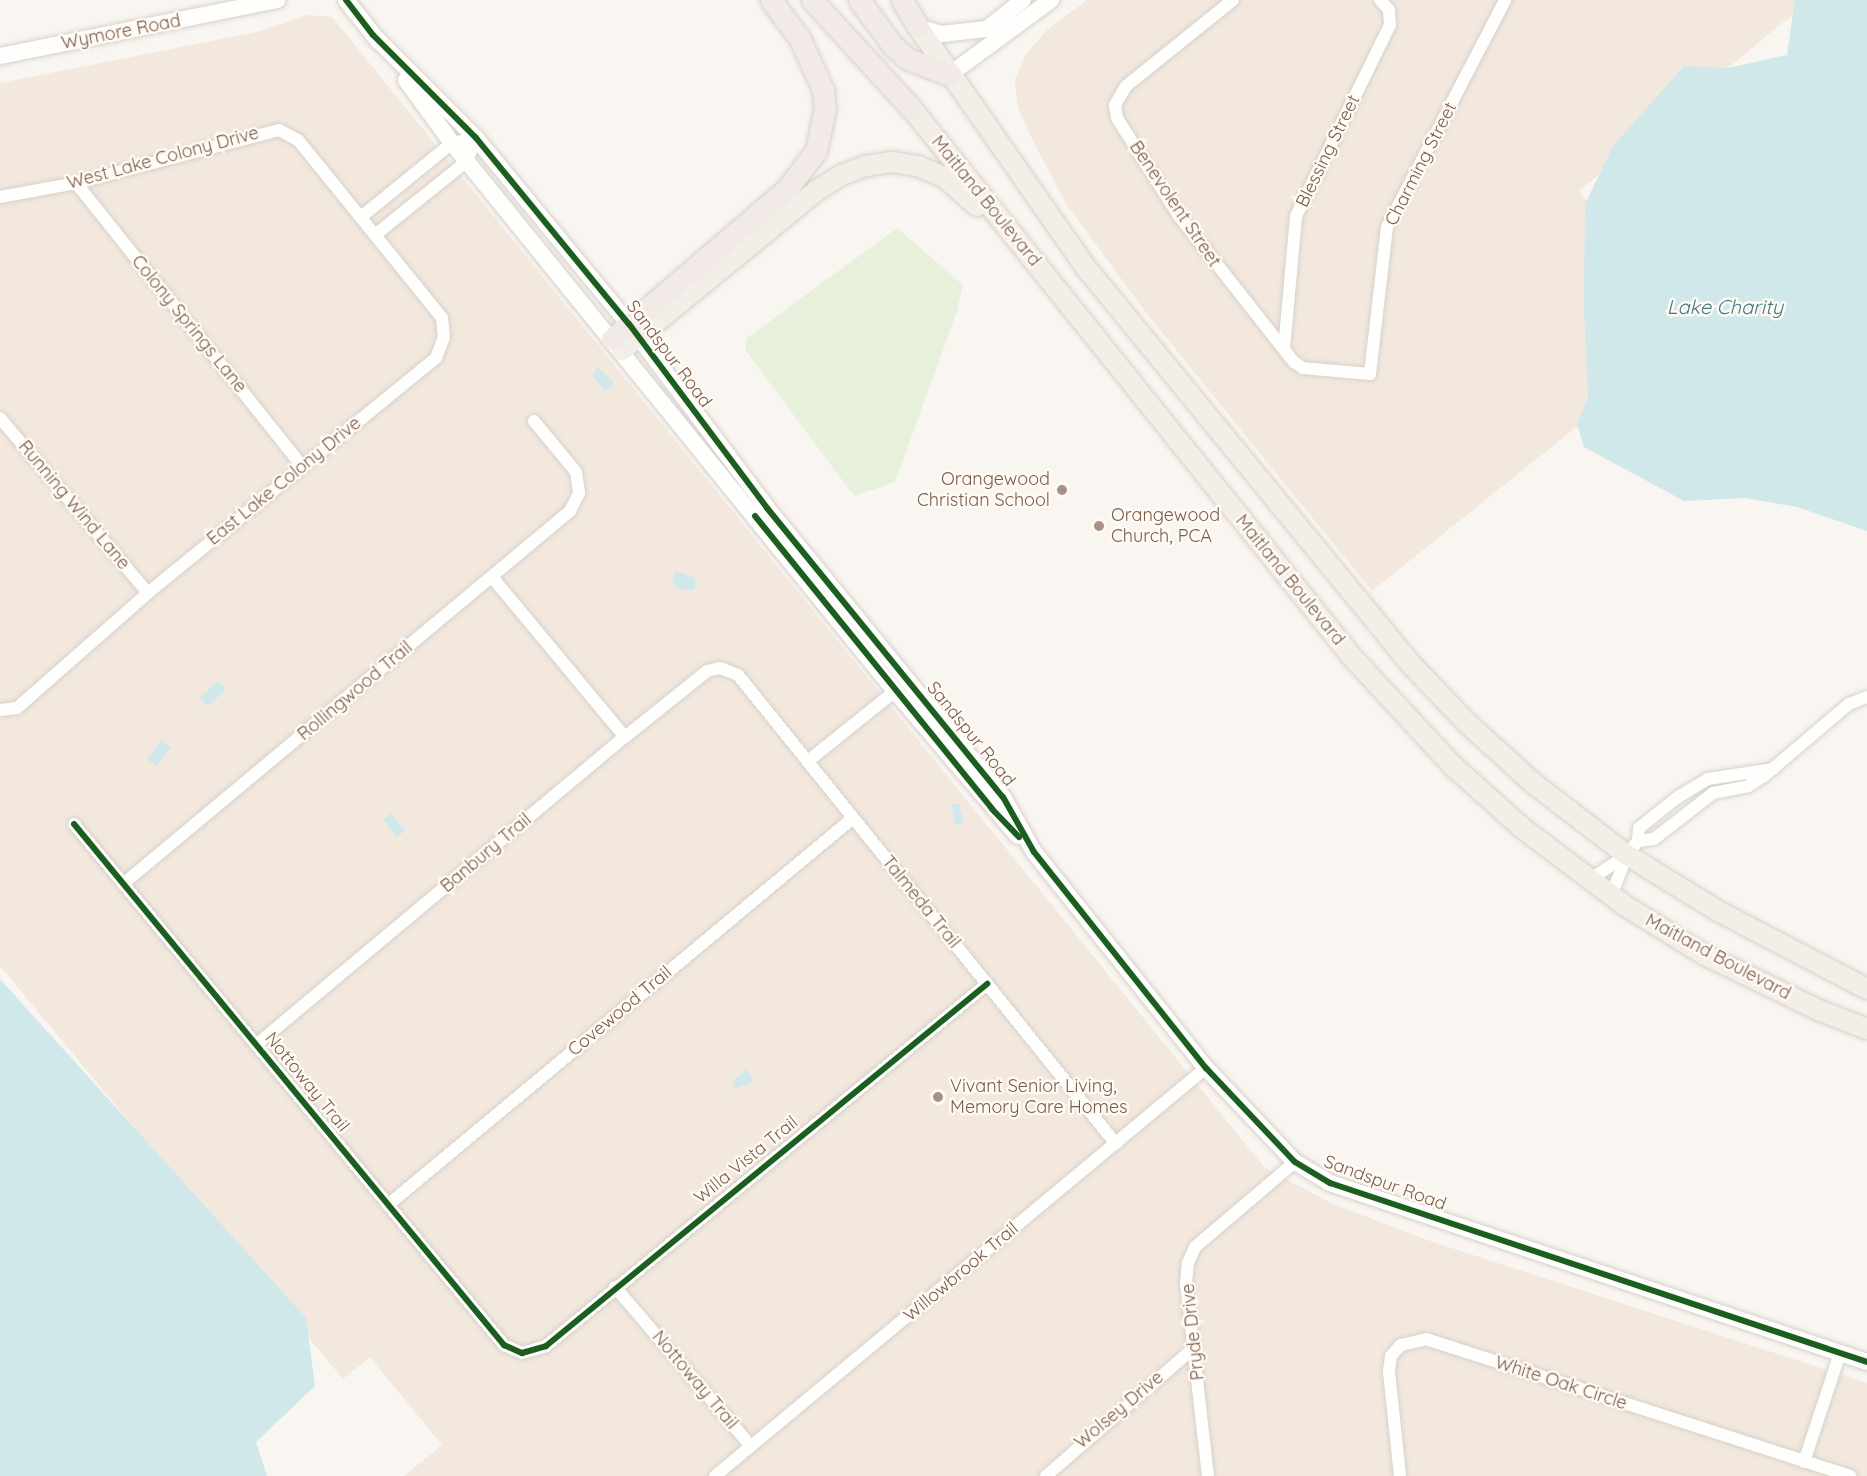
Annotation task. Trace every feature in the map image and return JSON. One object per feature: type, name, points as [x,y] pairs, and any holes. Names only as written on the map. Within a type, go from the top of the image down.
[{"type":"highway","points":[[617,344],[786,190],[816,151],[825,108],[823,90],[800,39],[771,0]]},
{"type":"highway","points":[[812,0],[880,78],[912,108]]},
{"type":"highway","name":"Maitland Boulevard","points":[[828,0],[912,108]]},
{"type":"highway","points":[[859,0],[893,46],[908,59],[949,75]]},
{"type":"highway","name":"Maitland Boulevard","points":[[902,0],[918,27]]},
{"type":"main road","name":"Maitland Boulevard","points":[[918,27],[949,75],[1087,269],[1409,662],[1504,758],[1718,911],[1867,988]]},
{"type":"main road","name":"Maitland Boulevard","points":[[912,108],[1380,692],[1485,797],[1611,896],[1705,955],[1821,1011],[1867,1029]]},
{"type":"main road","points":[[634,330],[816,191],[866,166],[892,162],[918,166],[962,190],[1074,310]]},
{"type":"street","name":"Wymore Road","points":[[0,56],[277,0]]},
{"type":"street","name":"Sandspur Road","points":[[346,0],[452,143],[755,516],[901,685],[1003,797],[1034,852],[1206,1068],[1295,1162],[1330,1183],[1867,1362]]},
{"type":"street","points":[[918,27],[941,34],[987,29],[1023,0]]},
{"type":"street","points":[[949,75],[997,44],[1051,0]]},
{"type":"street","name":"Benevolent Street","points":[[1233,0],[1126,86],[1115,105],[1122,126],[1179,216],[1284,349],[1303,368],[1370,375]]},
{"type":"street","name":"Blessing Street","points":[[1284,349],[1296,216],[1390,25],[1389,10],[1380,0]]},
{"type":"street","name":"Charming Street","points":[[1370,375],[1387,227],[1505,0]]},
{"type":"street","name":"Sandspur Road","points":[[373,35],[476,138],[634,330],[901,685]]},
{"type":"street","name":"West Lake Colony Drive","points":[[0,196],[76,183],[279,130],[298,140],[361,217]]},
{"type":"street","points":[[361,217],[452,143],[476,138]]},
{"type":"street","points":[[375,235],[467,161],[476,138]]},
{"type":"street","points":[[416,172],[430,190]]},
{"type":"street","name":"Colony Springs Lane","points":[[76,183],[302,465]]},
{"type":"street","name":"East Lake Colony Drive","points":[[0,710],[16,708],[148,593],[436,357],[444,337],[442,318],[361,217]]},
{"type":"street","name":"Running Wind Lane","points":[[0,418],[148,593]]},
{"type":"street","name":"Rollingwood Trail","points":[[123,884],[570,511],[579,493],[576,472],[534,421]]},
{"type":"street","points":[[492,577],[625,737]]},
{"type":"street","name":"Banbury Trail","points":[[256,1045],[625,737],[707,671],[720,668]]},
{"type":"street","name":"Talmeda Trail","points":[[720,668],[738,675],[1116,1144]]},
{"type":"street","points":[[808,761],[901,685]]},
{"type":"street","points":[[1589,880],[1632,848],[1654,839],[1713,793],[1748,786],[1776,768],[1826,722],[1849,704],[1867,696]]},
{"type":"street","points":[[1611,896],[1639,828],[1677,797],[1708,779],[1776,768]]},
{"type":"street","name":"Covewood Trail","points":[[388,1205],[853,818]]},
{"type":"street","name":"Nottoway Trail","points":[[74,824],[504,1345],[522,1353]]},
{"type":"street","name":"Willa Vista Trail","points":[[522,1353],[546,1346],[615,1287],[987,984]]},
{"type":"street","name":"Willowbrook Trail","points":[[715,1476],[1206,1068]]},
{"type":"street","name":"Pryde Drive","points":[[1208,1476],[1196,1347],[1186,1284],[1188,1263],[1195,1247],[1295,1162]]},
{"type":"street","name":"Nottoway Trail","points":[[615,1287],[751,1446]]},
{"type":"street","name":"White Oak Circle","points":[[1400,1476],[1389,1371],[1391,1356],[1410,1341],[1426,1339],[1850,1476]]},
{"type":"street","name":"Wolsey Drive","points":[[1046,1476],[1053,1466],[1196,1347]]},
{"type":"street","points":[[1804,1462],[1840,1353]]},
{"type":"shaded area","points":[[1087,0],[1810,0],[1579,191],[1692,334],[1372,591],[1147,314],[1066,204],[1031,137],[1018,108],[1015,81],[1025,55],[1047,30]]},
{"type":"shaded area","points":[[308,15],[332,17],[1265,1168],[1333,1204],[1433,1242],[1867,1383],[1867,1476],[404,1476],[442,1445],[370,1357],[343,1379],[0,966],[0,83],[261,31]]},
{"type":"green space","points":[[897,228],[963,285],[957,311],[895,482],[854,496],[745,350],[747,338]]},
{"type":"water","name":"Lake Charity","points":[[1795,0],[1867,0],[1867,531],[1797,507],[1746,498],[1684,501],[1584,447],[1577,424],[1588,397],[1584,309],[1585,204],[1613,146],[1684,66],[1728,68],[1787,55]]},
{"type":"water","points":[[598,367],[614,383],[606,392],[592,376]]},
{"type":"water","points":[[675,571],[695,578],[695,588],[688,591],[677,588],[672,580]]},
{"type":"water","points":[[218,681],[226,690],[207,706],[200,697]]},
{"type":"water","points":[[161,740],[171,747],[157,766],[147,759]]},
{"type":"water","points":[[951,804],[959,804],[964,821],[959,825],[955,824]]},
{"type":"water","points":[[391,813],[405,830],[397,837],[383,820]]},
{"type":"water","points":[[0,979],[306,1318],[315,1386],[256,1442],[267,1476],[0,1476]]},
{"type":"water","points":[[747,1069],[754,1081],[734,1089],[733,1081]]},
{"type":"cycle path","points":[[346,0],[373,35],[476,138],[629,324],[767,508],[1003,797],[1034,852],[1206,1068],[1295,1162],[1330,1183],[1867,1362]]},
{"type":"cycle path","points":[[755,516],[992,809],[1019,837]]},
{"type":"cycle path","points":[[74,824],[504,1345],[522,1353],[546,1346],[987,984]]},
{"type":"place","name":"Orangewood Christian School","points":[[1062,490]]},
{"type":"place","name":"Orangewood Church, PCA","points":[[1099,526]]},
{"type":"place","name":"Vivant Senior Living, Memory Care Homes","points":[[938,1097]]}]
